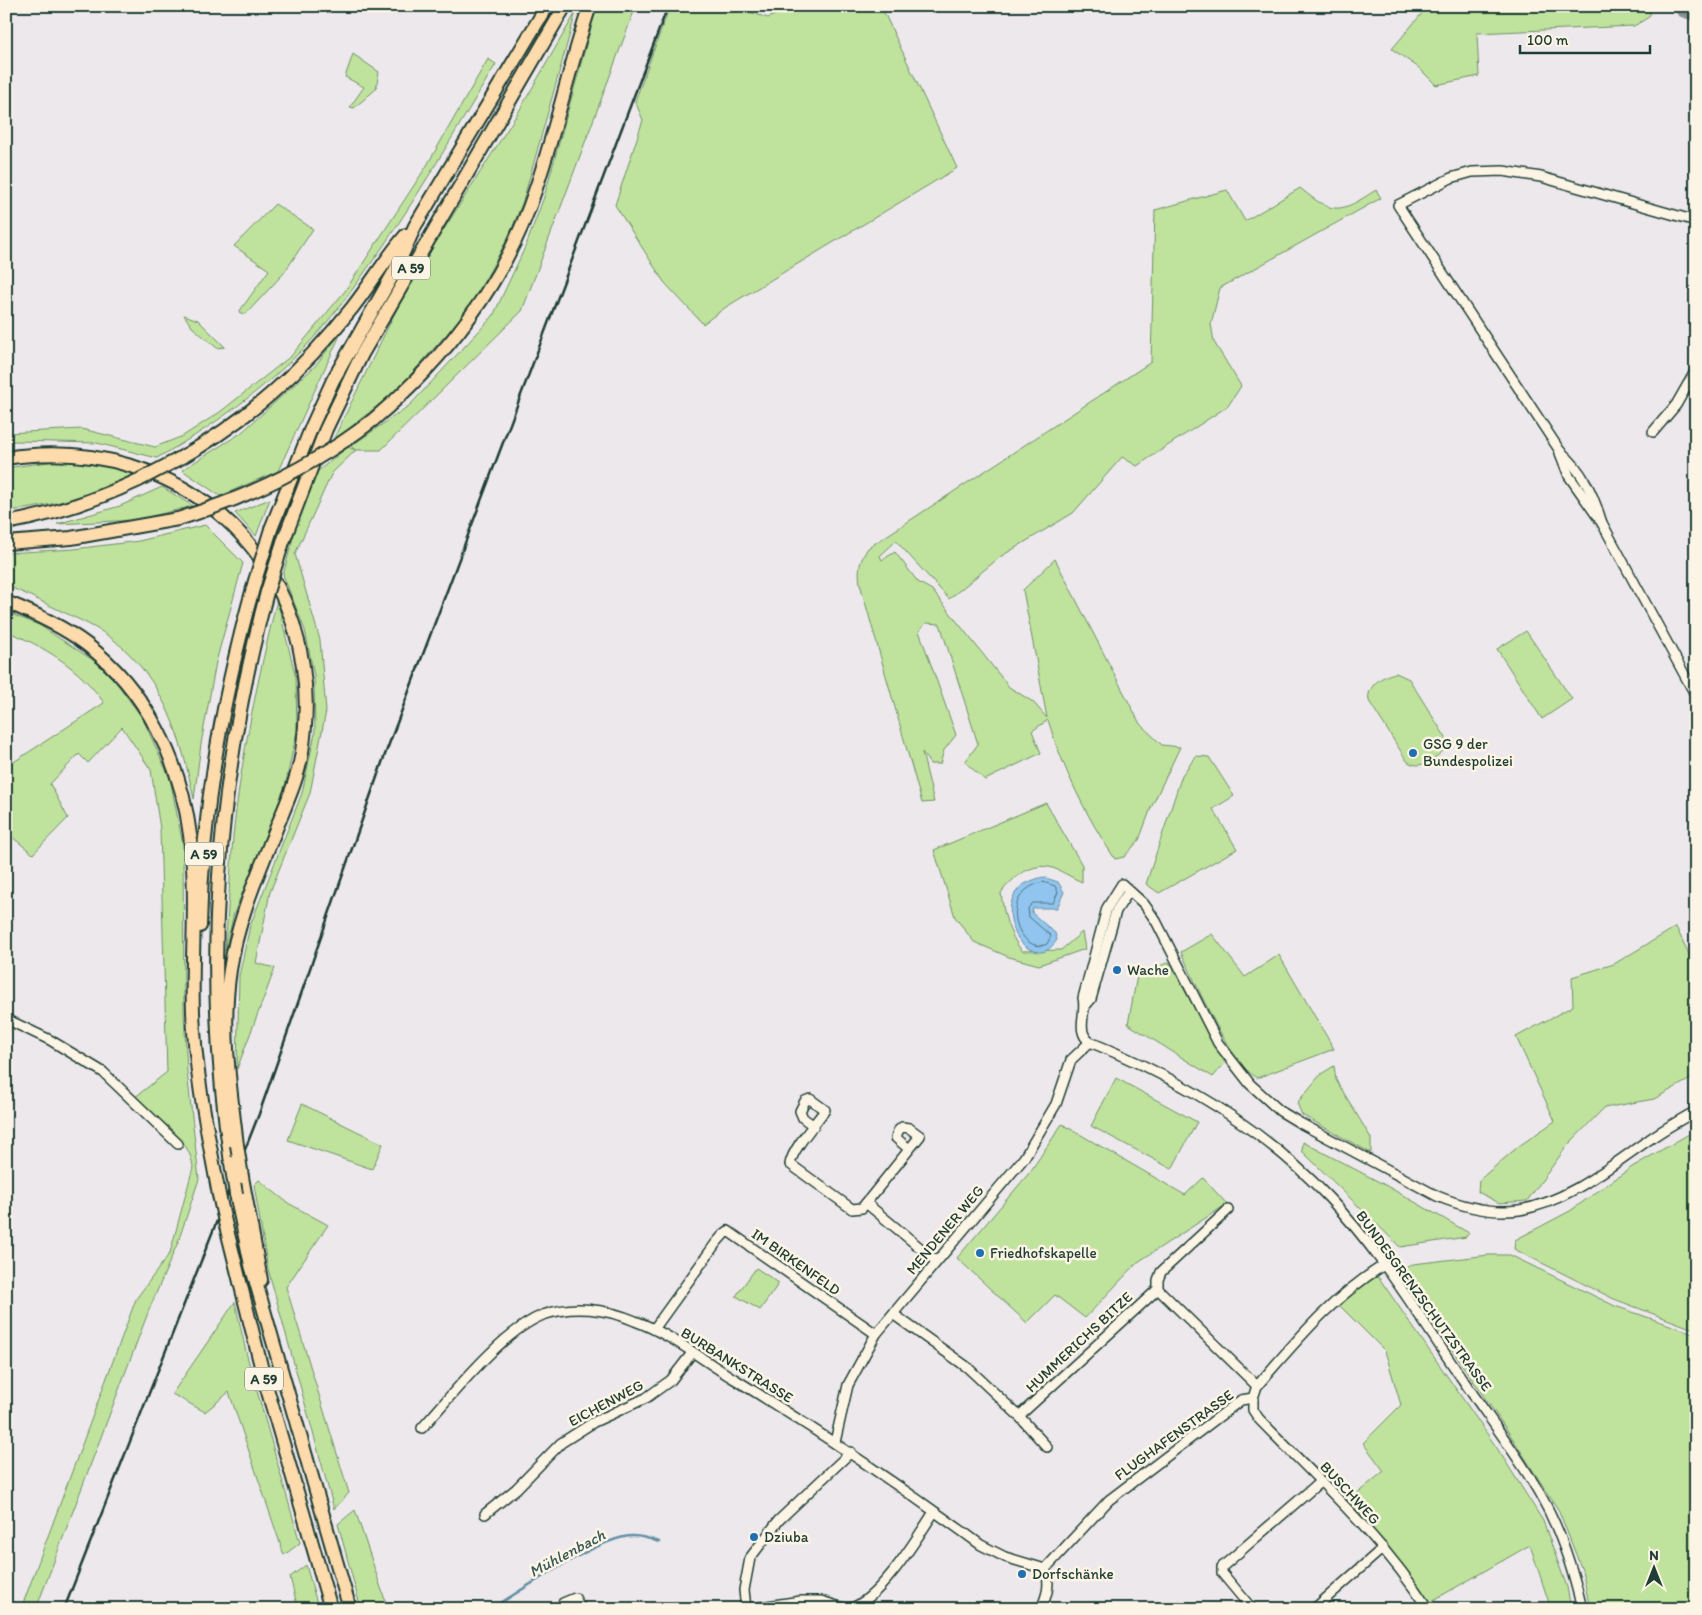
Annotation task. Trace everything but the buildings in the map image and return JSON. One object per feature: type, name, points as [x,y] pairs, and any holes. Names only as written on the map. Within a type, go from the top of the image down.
[{"type":"highway","name":"A 59","points":[[331,1609],[264,1378],[225,1222],[211,1147],[199,986],[204,847],[224,709],[255,581],[272,529],[308,434],[329,388],[395,271],[415,226],[547,6]]},
{"type":"highway","name":"A 59","points":[[350,1609],[251,1265],[230,1164],[232,1144],[224,1114],[215,981],[216,911],[226,785],[239,710],[267,592],[283,542],[326,429],[362,354],[565,6]]},
{"type":"highway","points":[[6,543],[71,538],[133,529],[178,519],[229,502],[293,474],[333,449],[373,420],[426,372],[456,336],[484,297],[507,257],[535,192],[590,6]]},
{"type":"highway","points":[[6,522],[67,509],[107,495],[177,460],[234,426],[275,391],[313,354],[353,307],[391,251],[415,226]]},
{"type":"highway","points":[[6,458],[54,453],[86,456],[123,463],[159,476],[199,497],[226,518],[266,563],[279,586],[296,630],[304,676],[306,720],[302,754],[293,786],[240,922],[232,956],[227,1005],[231,1095],[235,1125],[232,1144],[242,1177],[259,1263],[267,1322]]},
{"type":"highway","points":[[6,602],[36,614],[66,630],[106,662],[143,706],[174,761],[184,797],[190,835],[193,1015],[198,1076],[209,1132]]},
{"type":"street","points":[[1696,221],[1541,177],[1503,171],[1472,172],[1451,178],[1398,205],[1560,451],[1569,476],[1602,524],[1696,696]]},
{"type":"street","points":[[1653,432],[1676,405],[1696,370]]},
{"type":"street","points":[[1090,1042],[1083,1035],[1085,1006],[1083,998],[1093,975],[1102,944],[1126,887],[1144,904],[1156,921],[1218,1043],[1250,1084],[1280,1111],[1300,1123],[1449,1201],[1470,1207],[1497,1211],[1521,1210],[1548,1202],[1584,1183],[1696,1112]]},
{"type":"street","points":[[6,1019],[57,1044],[104,1072],[178,1144]]},
{"type":"street","name":"MENDENER WEG","points":[[835,1442],[848,1385],[876,1334],[1024,1158],[1056,1104],[1071,1060],[1090,1042]]},
{"type":"street","name":"BUNDESGRENZSCHUTZSTRASSE","points":[[1090,1042],[1131,1059],[1175,1081],[1250,1128],[1303,1172],[1330,1199],[1384,1265],[1502,1434],[1542,1497],[1568,1555],[1582,1609]]},
{"type":"street","points":[[814,1126],[791,1157],[790,1164],[852,1209],[862,1208],[909,1149]]},
{"type":"street","points":[[866,1202],[936,1261]]},
{"type":"street","name":"HUMMERICHS BITZE","points":[[1020,1416],[1158,1289],[1158,1280],[1161,1272],[1228,1210]]},
{"type":"street","name":"IM BIRKENFELD","points":[[654,1329],[716,1243],[728,1232],[876,1334]]},
{"type":"street","name":"FLUGHAFENSTRASSE","points":[[1045,1569],[1109,1500],[1241,1400],[1253,1398],[1257,1386],[1316,1318],[1346,1290],[1384,1265]]},
{"type":"street","points":[[1158,1289],[1257,1386]]},
{"type":"street","name":"BURBANKSTRASSE","points":[[422,1428],[511,1336],[543,1316],[571,1309],[595,1309],[620,1315],[654,1329],[851,1452],[981,1545],[1005,1557],[1045,1569]]},
{"type":"street","points":[[893,1314],[967,1367],[1020,1416],[1047,1447]]},
{"type":"street","name":"EICHENWEG","points":[[485,1514],[516,1489],[561,1443],[594,1422],[646,1398],[671,1380],[692,1354]]},
{"type":"street","name":"BUSCHWEG","points":[[1253,1398],[1253,1410],[1259,1419],[1321,1481],[1383,1548],[1428,1609]]},
{"type":"street","points":[[851,1452],[779,1520],[750,1558],[744,1590],[746,1609],[801,1601],[821,1601],[848,1609],[856,1607],[883,1582],[934,1512]]},
{"type":"street","points":[[1252,1609],[1222,1573],[1222,1567],[1321,1481]]},
{"type":"street","points":[[1314,1609],[1383,1548]]},
{"type":"street","points":[[1041,1609],[1048,1594],[1049,1586],[1045,1569]]},
{"type":"street","points":[[563,1609],[563,1603],[575,1598],[581,1609]]},
{"type":"green space","points":[[597,6],[636,6],[522,311],[381,450],[356,450],[332,473],[295,554],[320,640],[326,711],[310,793],[270,892],[256,963],[275,968],[237,1069],[239,976],[250,926],[302,793],[315,733],[314,676],[305,630],[283,575],[300,512],[318,471],[348,447],[355,450],[351,446],[410,405],[493,316],[527,243],[544,197]]},
{"type":"green space","points":[[670,6],[730,6],[768,18],[794,6],[881,6],[957,168],[726,307],[703,324],[664,282],[615,205],[643,120],[635,101]]},
{"type":"green space","points":[[1428,6],[1652,6],[1649,17],[1634,26],[1477,33],[1479,76],[1436,85],[1419,68],[1392,49]]},
{"type":"green space","points":[[576,12],[523,201],[509,236],[469,309],[396,391],[332,442],[408,286],[519,111]]},
{"type":"green space","points":[[353,54],[379,72],[376,89],[354,108],[350,107],[364,87],[345,77]]},
{"type":"green space","points":[[488,59],[496,64],[432,171],[380,250],[342,303],[313,339],[254,394],[197,434],[157,458],[97,443],[15,441],[6,443],[6,433],[82,429],[155,447],[183,436],[220,412],[291,356],[345,291],[426,167]]},
{"type":"green space","points":[[1300,188],[1321,203],[1337,208],[1354,203],[1376,190],[1381,198],[1220,288],[1211,324],[1214,342],[1241,386],[1228,406],[1137,466],[1122,457],[1073,513],[1000,557],[949,599],[896,541],[880,556],[882,560],[895,552],[918,582],[932,590],[1009,687],[1033,702],[1047,718],[1023,590],[1055,559],[1140,724],[1162,745],[1180,747],[1151,808],[1139,840],[1124,857],[1115,859],[1094,826],[1076,792],[1048,720],[1032,731],[1041,753],[985,780],[965,762],[978,744],[940,624],[926,623],[919,631],[956,735],[944,750],[940,764],[930,764],[922,752],[934,802],[922,803],[860,584],[860,566],[868,548],[1151,362],[1155,210],[1227,190],[1245,221]]},
{"type":"green space","points":[[275,204],[313,229],[284,273],[245,315],[239,312],[269,270],[234,246]]},
{"type":"green space","points":[[184,315],[198,320],[225,347],[217,348],[192,327]]},
{"type":"green space","points":[[341,333],[278,471],[220,496],[182,470],[241,433],[315,366]]},
{"type":"green space","points":[[69,459],[113,467],[134,475],[72,499],[39,507],[6,511],[6,468]]},
{"type":"green space","points":[[162,487],[193,506],[136,520],[57,524],[120,506]]},
{"type":"green space","points":[[270,499],[256,536],[235,513]]},
{"type":"green space","points":[[205,525],[243,563],[216,662],[201,744],[194,799],[177,733],[159,693],[147,675],[133,657],[102,632],[33,597],[6,586],[6,553],[74,549],[139,541]]},
{"type":"green space","points":[[277,600],[296,678],[297,731],[284,791],[234,913],[225,951],[236,807],[245,747]]},
{"type":"green space","points":[[6,612],[39,625],[96,662],[116,682],[143,719],[170,779],[183,845],[184,1014],[187,1071],[199,1179],[178,1242],[149,1310],[36,1609],[21,1609],[136,1299],[170,1253],[193,1167],[190,1156],[179,1137],[134,1098],[167,1072],[160,829],[151,770],[122,727],[88,763],[79,754],[50,784],[68,818],[33,854],[6,832],[6,767],[104,703],[73,669],[61,660],[48,651],[6,631]]},
{"type":"green space","points":[[1526,631],[1572,699],[1542,719],[1497,649]]},
{"type":"green space","points":[[1396,673],[1409,679],[1446,738],[1443,751],[1421,765],[1412,764],[1407,761],[1369,701],[1370,691],[1376,682]]},
{"type":"green space","points":[[1196,756],[1209,757],[1234,796],[1213,809],[1237,849],[1159,893],[1146,884],[1182,775]]},
{"type":"green space","points":[[1046,803],[1082,865],[1082,882],[1049,867],[1035,867],[1028,870],[1010,882],[1001,893],[1005,916],[1010,931],[1022,951],[1061,950],[1082,932],[1085,949],[1039,965],[1009,957],[974,942],[955,917],[934,850]]},
{"type":"green space","points":[[1676,927],[1696,969],[1696,1076],[1654,1099],[1604,1108],[1567,1146],[1527,1201],[1499,1203],[1478,1192],[1479,1180],[1519,1146],[1555,1121],[1516,1037],[1573,1006],[1572,977],[1614,964]]},
{"type":"green space","points":[[1212,934],[1245,977],[1279,955],[1334,1049],[1257,1078],[1246,1070],[1235,1056],[1214,1021],[1181,952]]},
{"type":"green space","points":[[1169,962],[1225,1063],[1213,1077],[1128,1024],[1137,976]]},
{"type":"green space","points":[[1334,1066],[1336,1080],[1371,1138],[1371,1153],[1302,1115],[1297,1103],[1321,1074]]},
{"type":"green space","points":[[1116,1078],[1197,1122],[1172,1169],[1091,1126]]},
{"type":"green space","points":[[302,1104],[383,1144],[372,1169],[288,1140]]},
{"type":"green space","points":[[1062,1124],[1185,1195],[1203,1178],[1227,1204],[1138,1262],[1085,1318],[1055,1295],[1027,1323],[957,1258],[1030,1172]]},
{"type":"green space","points":[[1696,1130],[1696,1330],[1614,1299],[1514,1249],[1515,1240],[1570,1211],[1632,1167]]},
{"type":"green space","points":[[1303,1142],[1385,1185],[1469,1233],[1466,1237],[1400,1247],[1302,1151]]},
{"type":"green space","points":[[259,1180],[288,1203],[328,1225],[286,1287],[349,1493],[334,1509],[268,1269],[254,1185]]},
{"type":"green space","points":[[1489,1255],[1510,1255],[1615,1306],[1696,1334],[1696,1609],[1590,1609],[1582,1570],[1559,1511],[1511,1436],[1404,1280],[1402,1274],[1405,1268],[1413,1264]]},
{"type":"green space","points":[[756,1268],[779,1283],[760,1310],[736,1296]]},
{"type":"green space","points":[[1372,1276],[1379,1278],[1497,1448],[1543,1521],[1567,1587],[1571,1609],[1551,1609],[1530,1545],[1425,1605],[1343,1505],[1384,1471],[1363,1443],[1401,1405],[1385,1351],[1339,1305]]},
{"type":"green space","points":[[235,1302],[246,1352],[300,1543],[284,1555],[229,1392],[205,1412],[172,1394]]},
{"type":"green space","points":[[355,1510],[388,1609],[361,1609],[338,1524]]},
{"type":"green space","points":[[306,1565],[319,1609],[298,1609],[290,1577]]},
{"type":"water","points":[[1043,877],[1058,882],[1064,892],[1057,908],[1033,908],[1032,913],[1055,933],[1057,940],[1049,949],[1042,952],[1025,946],[1018,938],[1011,920],[1010,910],[1012,900],[1021,886]]},
{"type":"waterway","name":"Mühlenbach","points":[[491,1609],[561,1565],[601,1545],[619,1538],[633,1536],[659,1542]]},
{"type":"taxiway","points":[[1686,6],[1696,9]]},
{"type":"railway","points":[[64,1609],[259,1114],[383,760],[668,6]]},
{"type":"place","name":"GSG 9 der Bundespolizei","points":[[1413,753]]},
{"type":"place","name":"Wache","points":[[1117,970]]},
{"type":"place","name":"Friedhofskapelle","points":[[980,1253]]},
{"type":"place","name":"Dziuba","points":[[754,1537]]},
{"type":"place","name":"Dorfschänke","points":[[1022,1574]]}]
